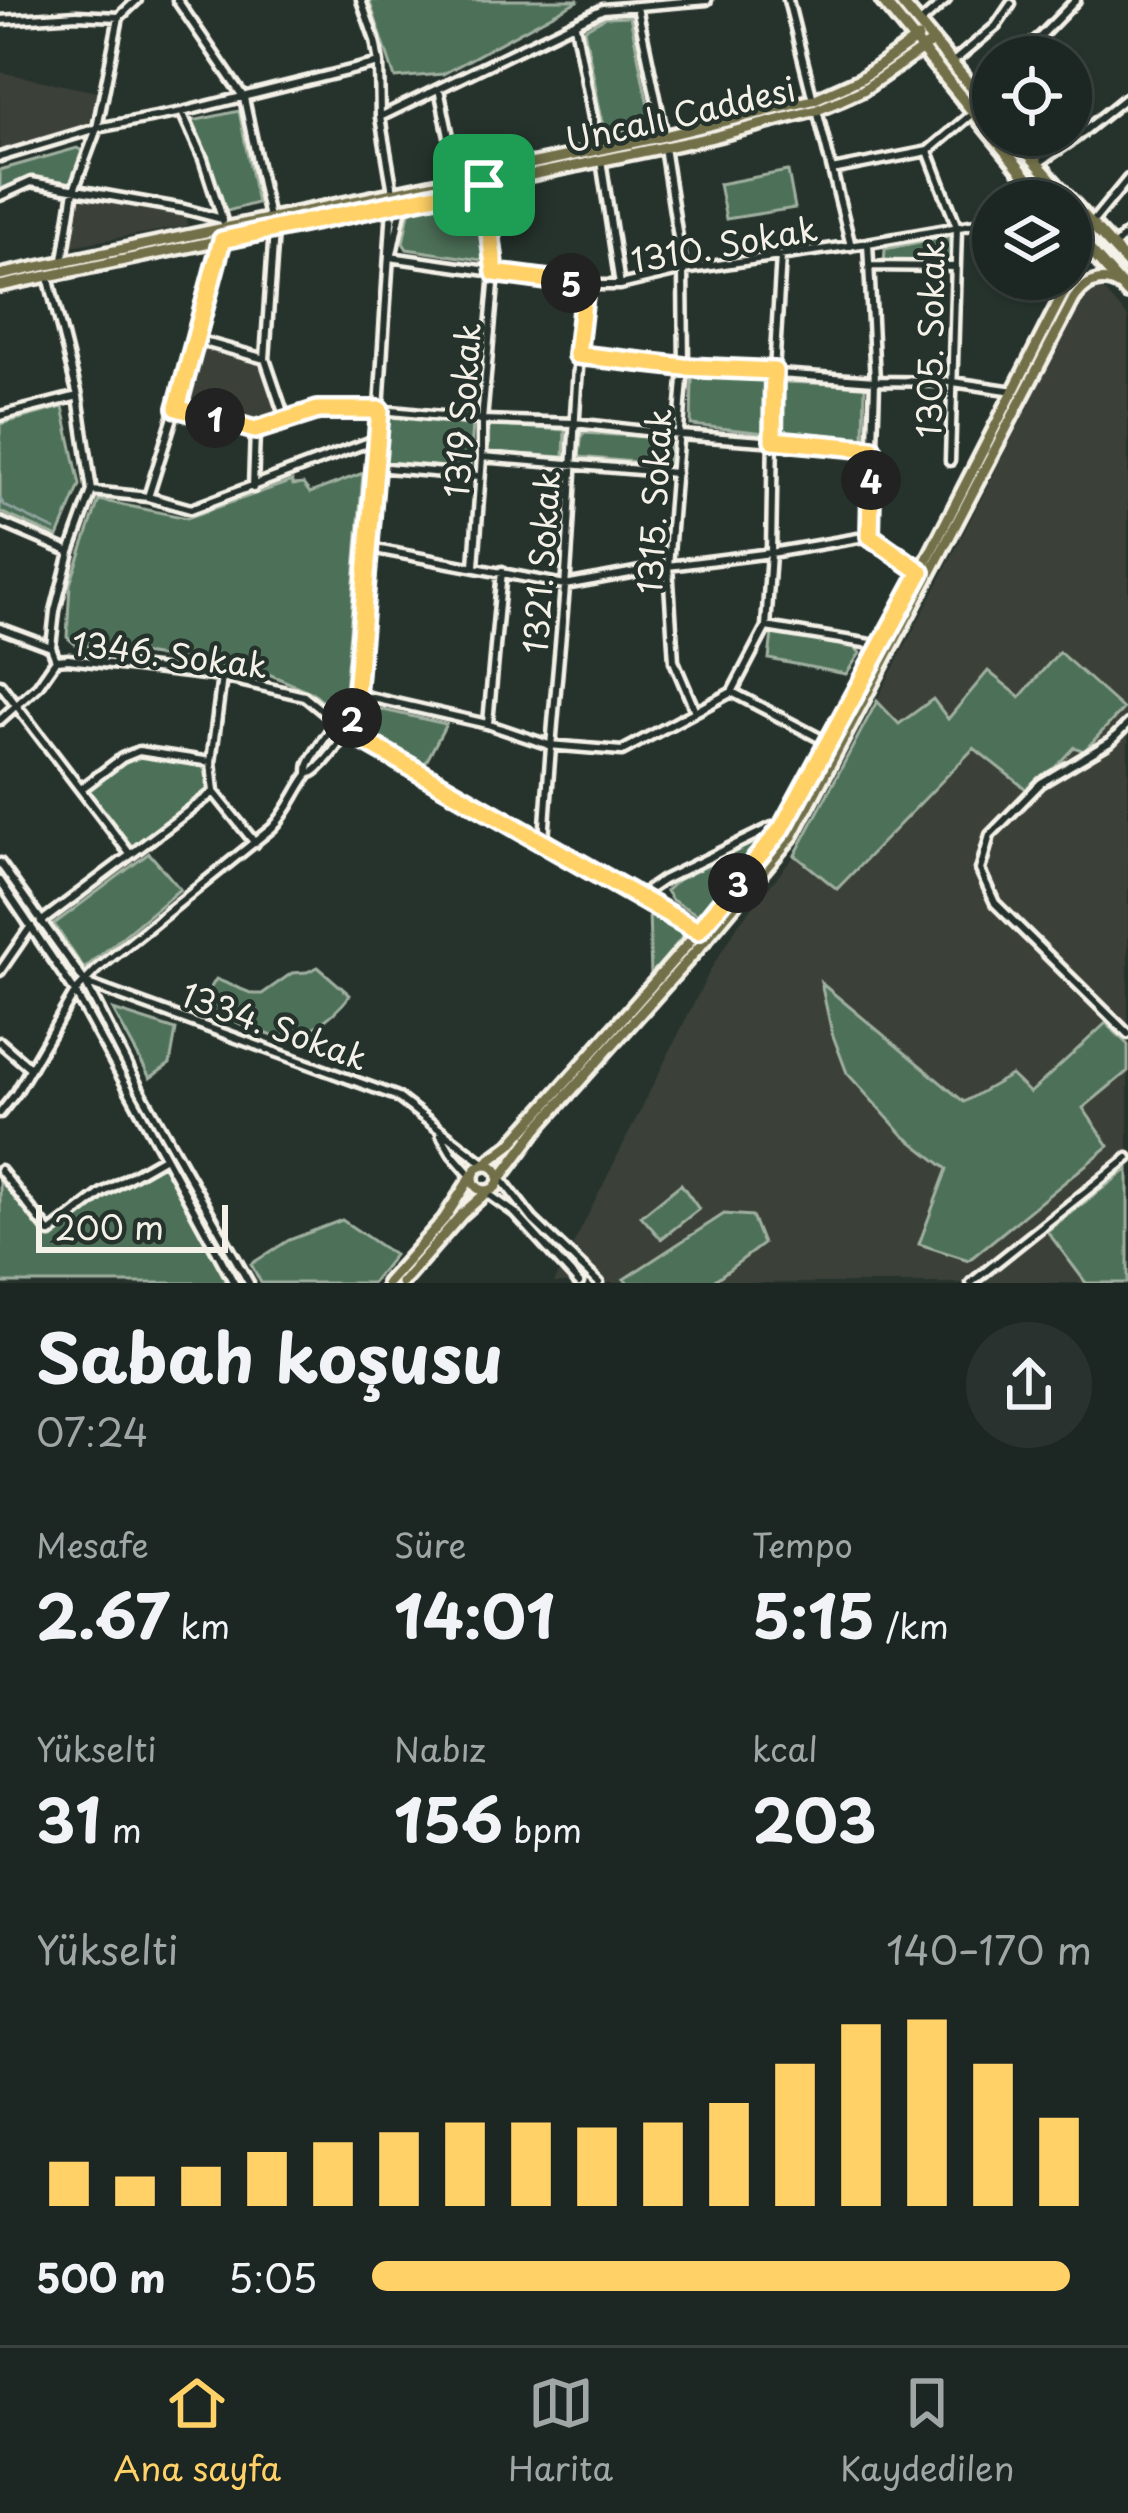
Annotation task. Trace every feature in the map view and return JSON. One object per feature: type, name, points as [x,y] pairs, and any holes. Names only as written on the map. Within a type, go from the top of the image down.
[{"type":"highway","points":[[883,0],[972,87]]},
{"type":"highway","points":[[898,0],[972,109]]},
{"type":"highway","points":[[1010,156],[1029,180]]},
{"type":"highway","points":[[1030,156],[1052,180]]},
{"type":"highway","points":[[1092,225],[1128,264]]},
{"type":"highway","points":[[1092,253],[1126,290]]},
{"type":"main road","name":"Uncalı Caddesi","points":[[396,199],[458,179],[664,142],[815,105],[924,37]]},
{"type":"main road","name":"Uncalı Caddesi","points":[[0,286],[222,240],[272,223],[484,185],[600,155]]},
{"type":"main road","name":"Uncalı Caddesi","points":[[0,275],[223,223],[272,223]]},
{"type":"main road","points":[[1092,283],[1103,280],[1126,290]]},
{"type":"main road","points":[[402,1283],[461,1215],[495,1187],[537,1129],[703,935],[782,828],[883,646],[1061,300]]},
{"type":"main road","points":[[387,1283],[444,1219],[473,1177],[509,1145],[793,835],[1073,300]]},
{"type":"main road","points":[[484,1165],[494,1168],[499,1178]]},
{"type":"main road","points":[[473,1177],[476,1187],[486,1192]]},
{"type":"street","points":[[75,0],[77,15]]},
{"type":"street","points":[[63,260],[74,190],[97,128],[118,16],[137,0]]},
{"type":"street","points":[[177,0],[244,98],[272,223],[265,359],[286,421]]},
{"type":"street","points":[[308,774],[347,731],[358,704],[391,257],[388,247],[396,199],[380,117],[375,40],[361,0]]},
{"type":"street","points":[[380,117],[603,9],[707,0]]},
{"type":"street","points":[[788,0],[851,246]]},
{"type":"street","points":[[924,37],[946,0]]},
{"type":"street","points":[[1041,36],[1076,0]]},
{"type":"street","points":[[952,63],[996,26],[1011,4]]},
{"type":"street","name":"1315. Sokak","points":[[637,7],[683,269],[684,367],[668,566],[674,661],[695,711]]},
{"type":"street","points":[[0,20],[118,16]]},
{"type":"street","points":[[575,25],[620,285]]},
{"type":"street","points":[[0,157],[97,128],[244,98],[379,63]]},
{"type":"street","points":[[439,89],[458,179]]},
{"type":"street","points":[[1037,164],[1128,96]]},
{"type":"street","points":[[0,196],[31,182],[223,223],[182,112]]},
{"type":"street","points":[[832,170],[928,151],[972,114]]},
{"type":"street","name":"1305. Sokak","points":[[928,151],[957,227],[950,461]]},
{"type":"street","points":[[1092,223],[1128,179]]},
{"type":"street","name":"1319 Sokak","points":[[474,566],[495,273],[484,185]]},
{"type":"street","name":"1310. Sokak","points":[[391,257],[585,285],[620,285],[683,269],[972,224]]},
{"type":"street","points":[[1113,248],[1128,233]]},
{"type":"street","points":[[148,497],[197,340],[222,240]]},
{"type":"street","points":[[868,244],[875,381],[870,536]]},
{"type":"street","points":[[356,694],[488,724],[549,745],[622,751],[732,692],[766,627],[781,256]]},
{"type":"street","points":[[869,266],[956,267]]},
{"type":"street","points":[[49,276],[78,396],[92,491],[55,611],[51,647],[56,660]]},
{"type":"street","name":"1321. Sokak","points":[[544,842],[585,285]]},
{"type":"street","points":[[197,340],[265,359]]},
{"type":"street","points":[[577,355],[875,381],[953,382],[1014,391]]},
{"type":"street","points":[[0,416],[78,396]]},
{"type":"street","points":[[177,408],[255,430],[318,410],[380,410],[872,449]]},
{"type":"street","points":[[254,488],[255,430]]},
{"type":"street","points":[[92,491],[148,497],[191,509],[377,439]]},
{"type":"street","points":[[482,458],[676,473]]},
{"type":"street","points":[[375,467],[481,476]]},
{"type":"street","points":[[0,522],[70,552]]},
{"type":"street","points":[[370,548],[565,584],[870,536],[921,572]]},
{"type":"street","points":[[488,724],[502,571]]},
{"type":"street","points":[[766,627],[883,646]]},
{"type":"street","points":[[0,628],[51,647]]},
{"type":"street","name":"1346. Sokak","points":[[0,720],[38,686],[56,660],[68,658],[222,676],[304,696],[347,731],[703,935]]},
{"type":"street","points":[[222,676],[211,762],[214,792],[256,843]]},
{"type":"street","points":[[0,684],[130,854]]},
{"type":"street","points":[[732,692],[829,743]]},
{"type":"street","points":[[0,1113],[74,992],[283,817],[309,764],[356,694]]},
{"type":"street","points":[[323,712],[346,704]]},
{"type":"street","points":[[1128,724],[1110,742],[1041,783],[990,836],[980,870],[995,903],[1128,1034]]},
{"type":"street","points":[[81,789],[122,758],[140,751],[211,762]]},
{"type":"street","points":[[41,922],[214,792]]},
{"type":"street","points":[[638,897],[772,827],[782,828]]},
{"type":"street","points":[[0,863],[85,982],[249,1283]]},
{"type":"street","points":[[0,881],[74,992],[234,1283]]},
{"type":"street","points":[[0,971],[31,926]]},
{"type":"street","name":"1334. Sokak","points":[[85,982],[396,1096],[484,1165]]},
{"type":"street","points":[[0,1042],[30,1068]]},
{"type":"street","name":"1334. Sokak","points":[[440,1132],[473,1177]]},
{"type":"street","points":[[0,1170],[50,1233],[102,1193],[165,1157]]},
{"type":"street","points":[[971,1283],[1128,1158]]},
{"type":"street","points":[[499,1178],[533,1220],[599,1283]]},
{"type":"street","points":[[486,1192],[515,1213],[579,1283]]},
{"type":"shaded area","points":[[0,72],[97,92],[89,125],[0,150]]},
{"type":"shaded area","points":[[81,197],[185,212],[187,226],[71,246]]},
{"type":"shaded area","points":[[1092,291],[1104,291],[1128,317],[1128,1283],[554,1283],[712,967],[738,925],[795,855],[1079,307],[1083,300],[1092,300]]},
{"type":"shaded area","points":[[203,347],[258,363],[277,417],[254,425],[189,402]]},
{"type":"green space","points":[[369,0],[579,0],[443,74],[395,78]]},
{"type":"green space","points":[[630,16],[652,125],[605,135],[584,29],[606,17]]},
{"type":"green space","points":[[239,111],[257,203],[224,212],[192,121]]},
{"type":"green space","points":[[77,148],[83,157],[72,183],[35,181],[0,192],[0,170]]},
{"type":"green space","points":[[788,171],[795,208],[726,219],[719,184]]},
{"type":"green space","points":[[478,192],[486,257],[407,249],[403,243],[409,212],[419,205]]},
{"type":"green space","points":[[1092,230],[1128,269],[1128,284],[1092,244]]},
{"type":"green space","points":[[949,236],[951,263],[884,265],[885,249]]},
{"type":"green space","points":[[692,377],[769,380],[766,433],[691,425]]},
{"type":"green space","points":[[782,382],[865,385],[864,439],[780,436]]},
{"type":"green space","points":[[63,407],[80,485],[58,537],[0,512],[0,424]]},
{"type":"green space","points":[[384,414],[473,422],[470,471],[378,463]]},
{"type":"green space","points":[[489,425],[565,430],[564,457],[488,452]]},
{"type":"green space","points":[[582,433],[670,438],[668,465],[579,457]]},
{"type":"green space","points":[[363,473],[345,691],[331,704],[264,672],[75,644],[67,637],[70,584],[99,500],[187,518],[292,481],[303,484],[310,493]]},
{"type":"green space","points":[[772,633],[853,645],[860,653],[846,674],[769,659]]},
{"type":"green space","points":[[1059,652],[1123,709],[1084,751],[1074,747],[1031,793],[974,748],[837,889],[795,855],[877,701],[899,724],[933,699],[948,719],[988,671],[1020,697]]},
{"type":"green space","points":[[370,707],[446,724],[424,766],[359,729]]},
{"type":"green space","points":[[140,756],[207,765],[210,791],[131,849],[86,789]]},
{"type":"green space","points":[[766,836],[700,916],[672,900],[666,891],[678,880]]},
{"type":"green space","points":[[149,853],[180,889],[84,969],[54,924]]},
{"type":"green space","points":[[649,911],[683,932],[651,975]]},
{"type":"green space","points":[[318,967],[350,995],[322,1022],[288,1041],[249,1028],[202,1002],[216,979],[262,994],[292,973]]},
{"type":"green space","points":[[821,983],[964,1102],[1011,1075],[1030,1093],[1106,1023],[1128,1045],[1128,1071],[1083,1108],[1109,1146],[969,1260],[919,1244],[947,1169],[903,1135],[847,1073]]},
{"type":"green space","points":[[113,1010],[176,1030],[170,1064],[150,1078]]},
{"type":"green space","points":[[165,1157],[234,1283],[0,1283],[0,1178],[47,1236],[102,1193]]},
{"type":"green space","points":[[1128,1169],[1128,1283],[1086,1283],[1047,1231]]},
{"type":"green space","points":[[681,1184],[699,1209],[661,1239],[641,1216]]},
{"type":"green space","points":[[724,1214],[752,1216],[763,1244],[711,1283],[628,1283],[624,1279]]},
{"type":"green space","points":[[342,1220],[394,1255],[372,1283],[261,1283],[251,1264],[289,1240]]},
{"type":"waterway","points":[[0,499],[5,506],[55,530]]},
{"type":"route","points":[[484,185],[495,273],[585,285],[577,355],[774,371],[773,440],[872,449],[870,536],[921,572],[782,828],[698,931],[347,731],[358,704],[380,410],[318,410],[255,430],[177,408],[222,240],[484,185]]}]
